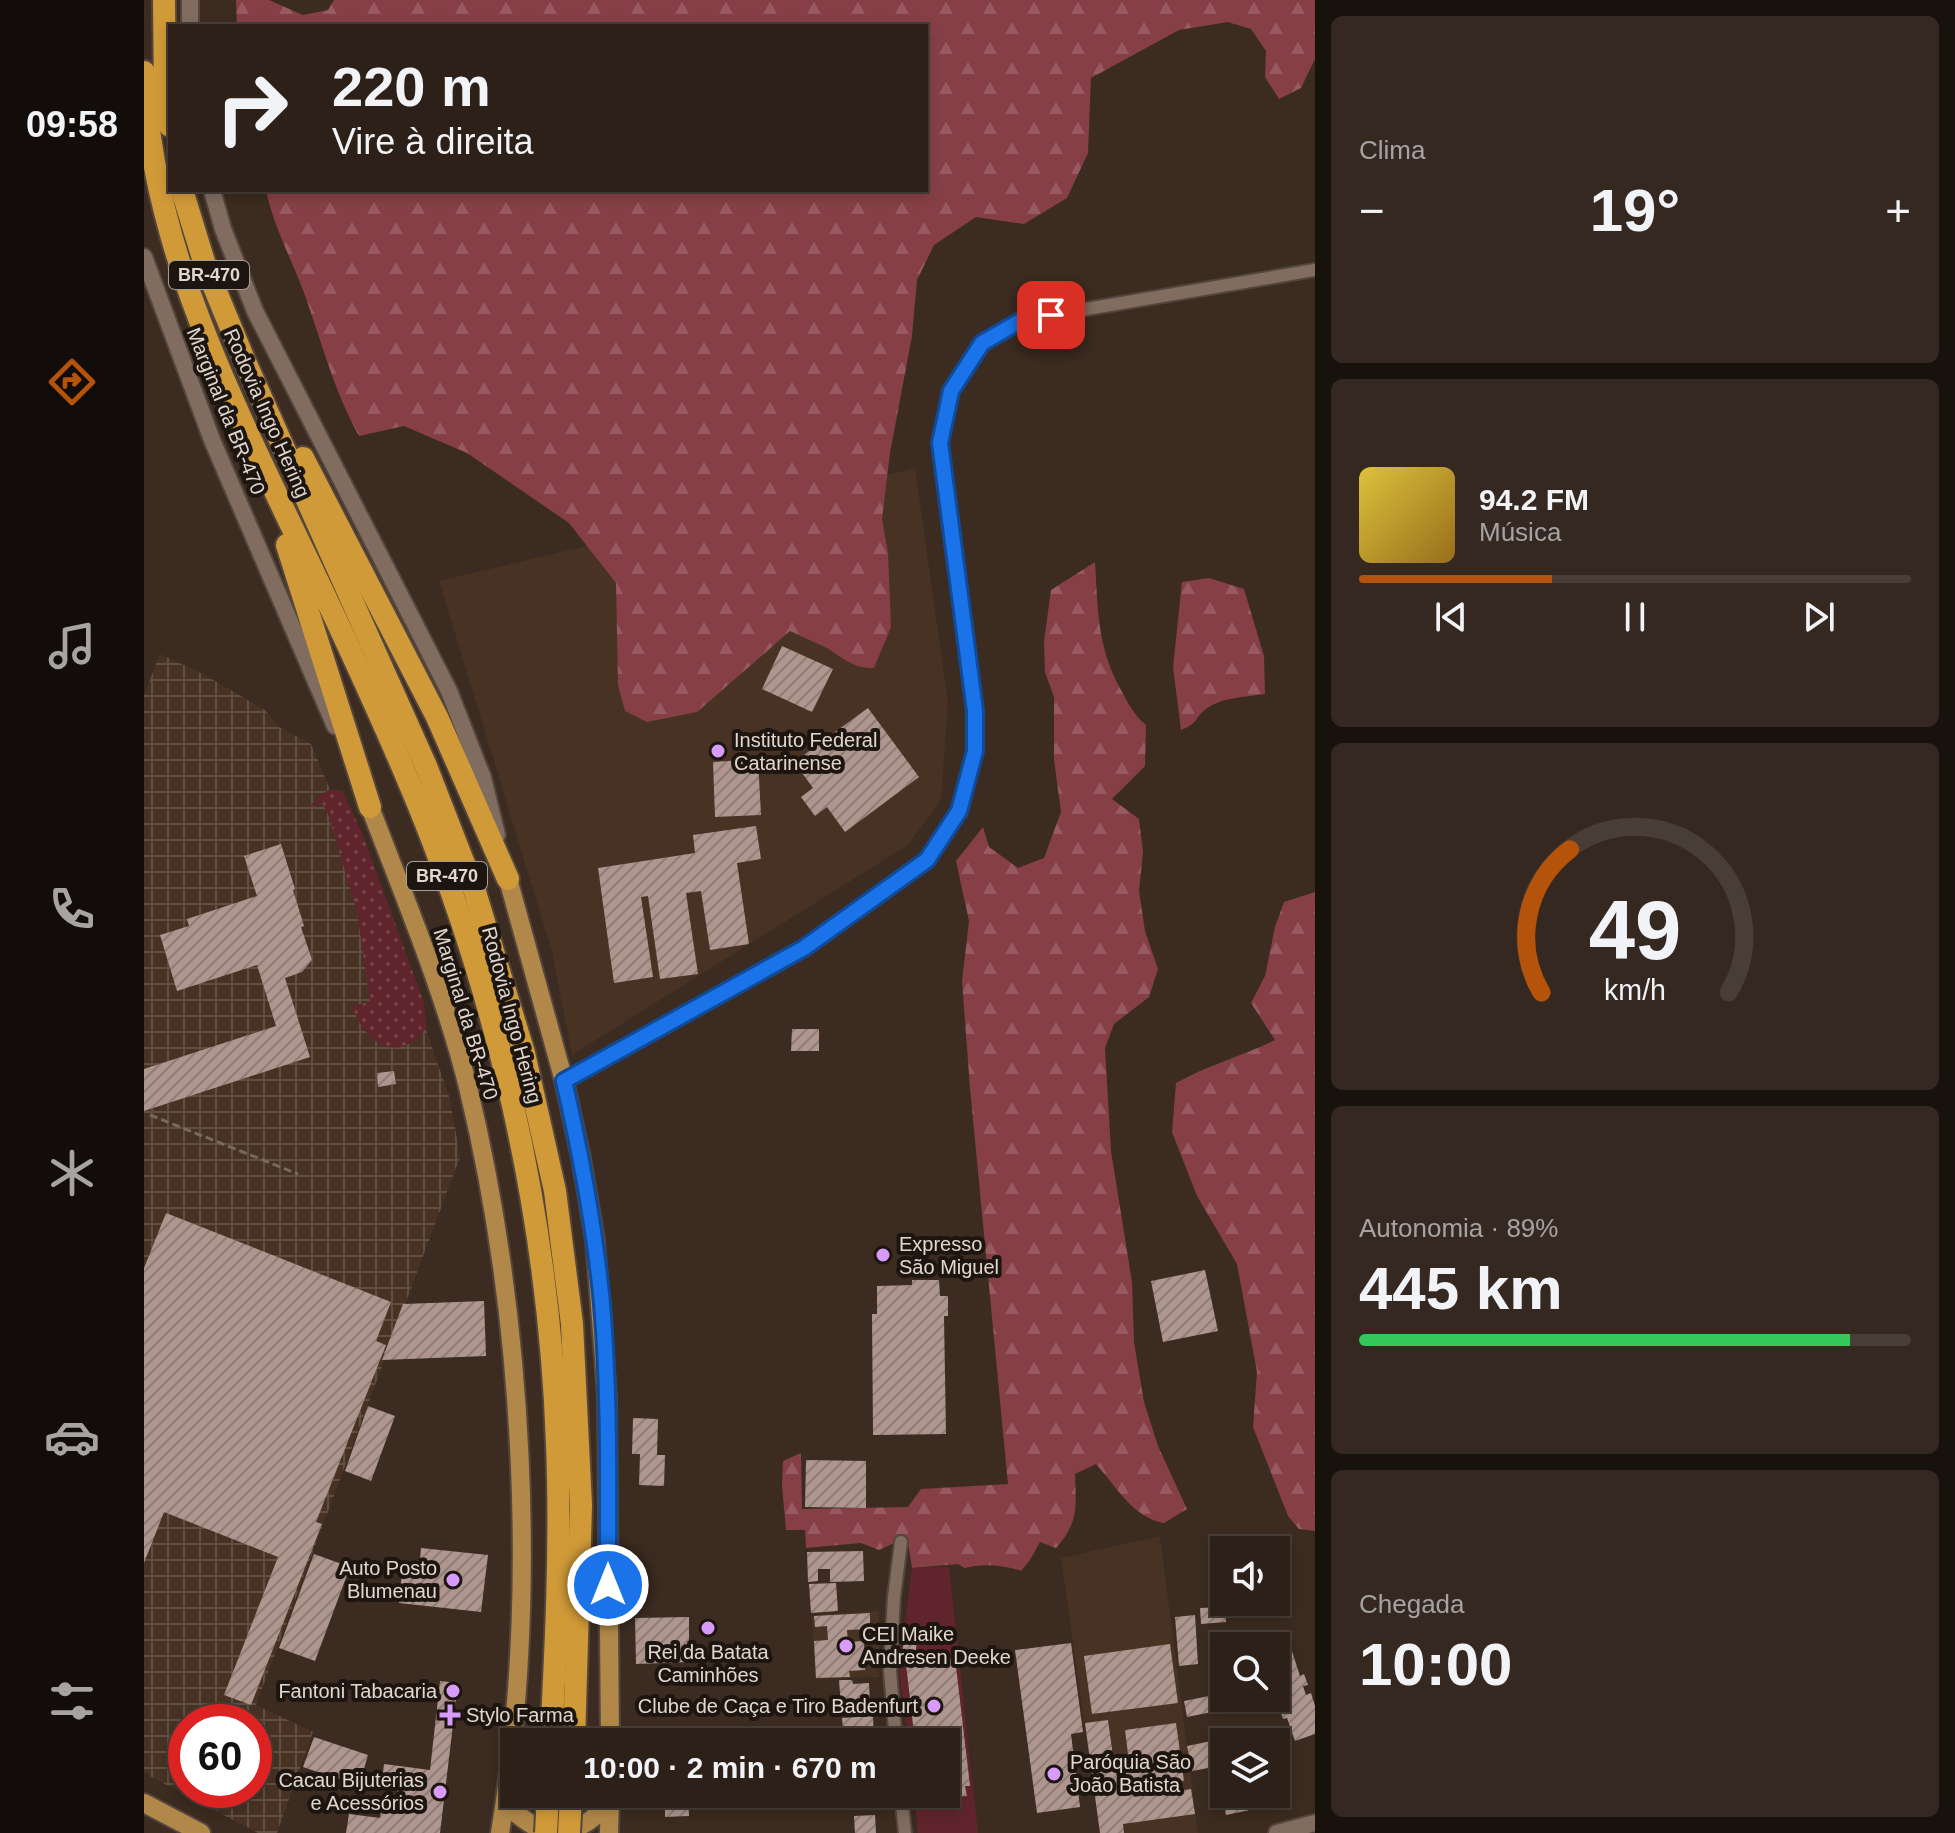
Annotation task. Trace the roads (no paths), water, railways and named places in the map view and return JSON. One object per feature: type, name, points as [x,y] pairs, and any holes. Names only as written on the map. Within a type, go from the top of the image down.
[{"type":"highway","points":[[164,0],[168,112]]},
{"type":"highway","name":"Rodovia Ingo Hering","points":[[144,72],[150,147],[159,198],[181,271],[256,453],[405,774],[455,898],[502,1058],[532,1194],[553,1376],[563,1728]]},
{"type":"highway","name":"Rodovia Ingo Hering","points":[[183,192],[205,265],[243,357],[426,766],[475,892],[524,1053],[555,1191],[572,1324],[581,1505],[563,1728]]},
{"type":"highway","points":[[243,357],[279,410],[437,717],[508,879]]},
{"type":"highway","points":[[256,453],[370,807]]},
{"type":"highway","points":[[546,1833],[547,1808]]},
{"type":"highway","points":[[569,1833],[570,1808]]},
{"type":"main road","points":[[190,0],[190,24]]},
{"type":"main road","points":[[213,192],[223,229],[255,311],[449,691],[483,778],[564,1081],[595,1240],[602,1306],[607,1397],[610,1728]]},
{"type":"main road","name":"Marginal da BR-470","points":[[144,257],[212,440],[370,807],[427,957],[467,1085],[490,1188],[519,1446],[521,1563],[513,1728]]},
{"type":"main road","points":[[144,1803],[201,1833]]},
{"type":"main road","name":"Marginal da BR-470","points":[[500,1833],[504,1808]]},
{"type":"main road","points":[[510,1808],[529,1824],[546,1832],[590,1823],[602,1808]]},
{"type":"main road","points":[[609,1808],[609,1833]]},
{"type":"main road","points":[[1277,1833],[1315,1823]]},
{"type":"street","points":[[564,1081],[804,948],[927,860],[959,811],[975,751],[975,711],[940,443],[951,391],[982,343],[1022,320],[1315,270]]},
{"type":"street","points":[[895,1728],[890,1671],[901,1542]]},
{"type":"street","points":[[902,1808],[905,1833]]},
{"type":"place","name":"Instituto Federal Catarinense","points":[[718,751]]},
{"type":"place","name":"Expresso São Miguel","points":[[883,1255]]},
{"type":"place","name":"Auto Posto Blumenau","points":[[453,1580]]},
{"type":"place","name":"Rei da Batata Caminhões","points":[[708,1628]]},
{"type":"place","name":"CEI Maike Andresen Deeke","points":[[846,1646]]},
{"type":"place","name":"Fantoni Tabacaria","points":[[453,1691]]},
{"type":"place","name":"Clube de Caça e Tiro Badenfurt","points":[[934,1706]]},
{"type":"place","name":"Stylo Farma","points":[[450,1715]]},
{"type":"place","name":"Paróquia São João Batista","points":[[1054,1774]]},
{"type":"place","name":"Cacau Bijuterias e Acessórios","points":[[440,1792]]}]
